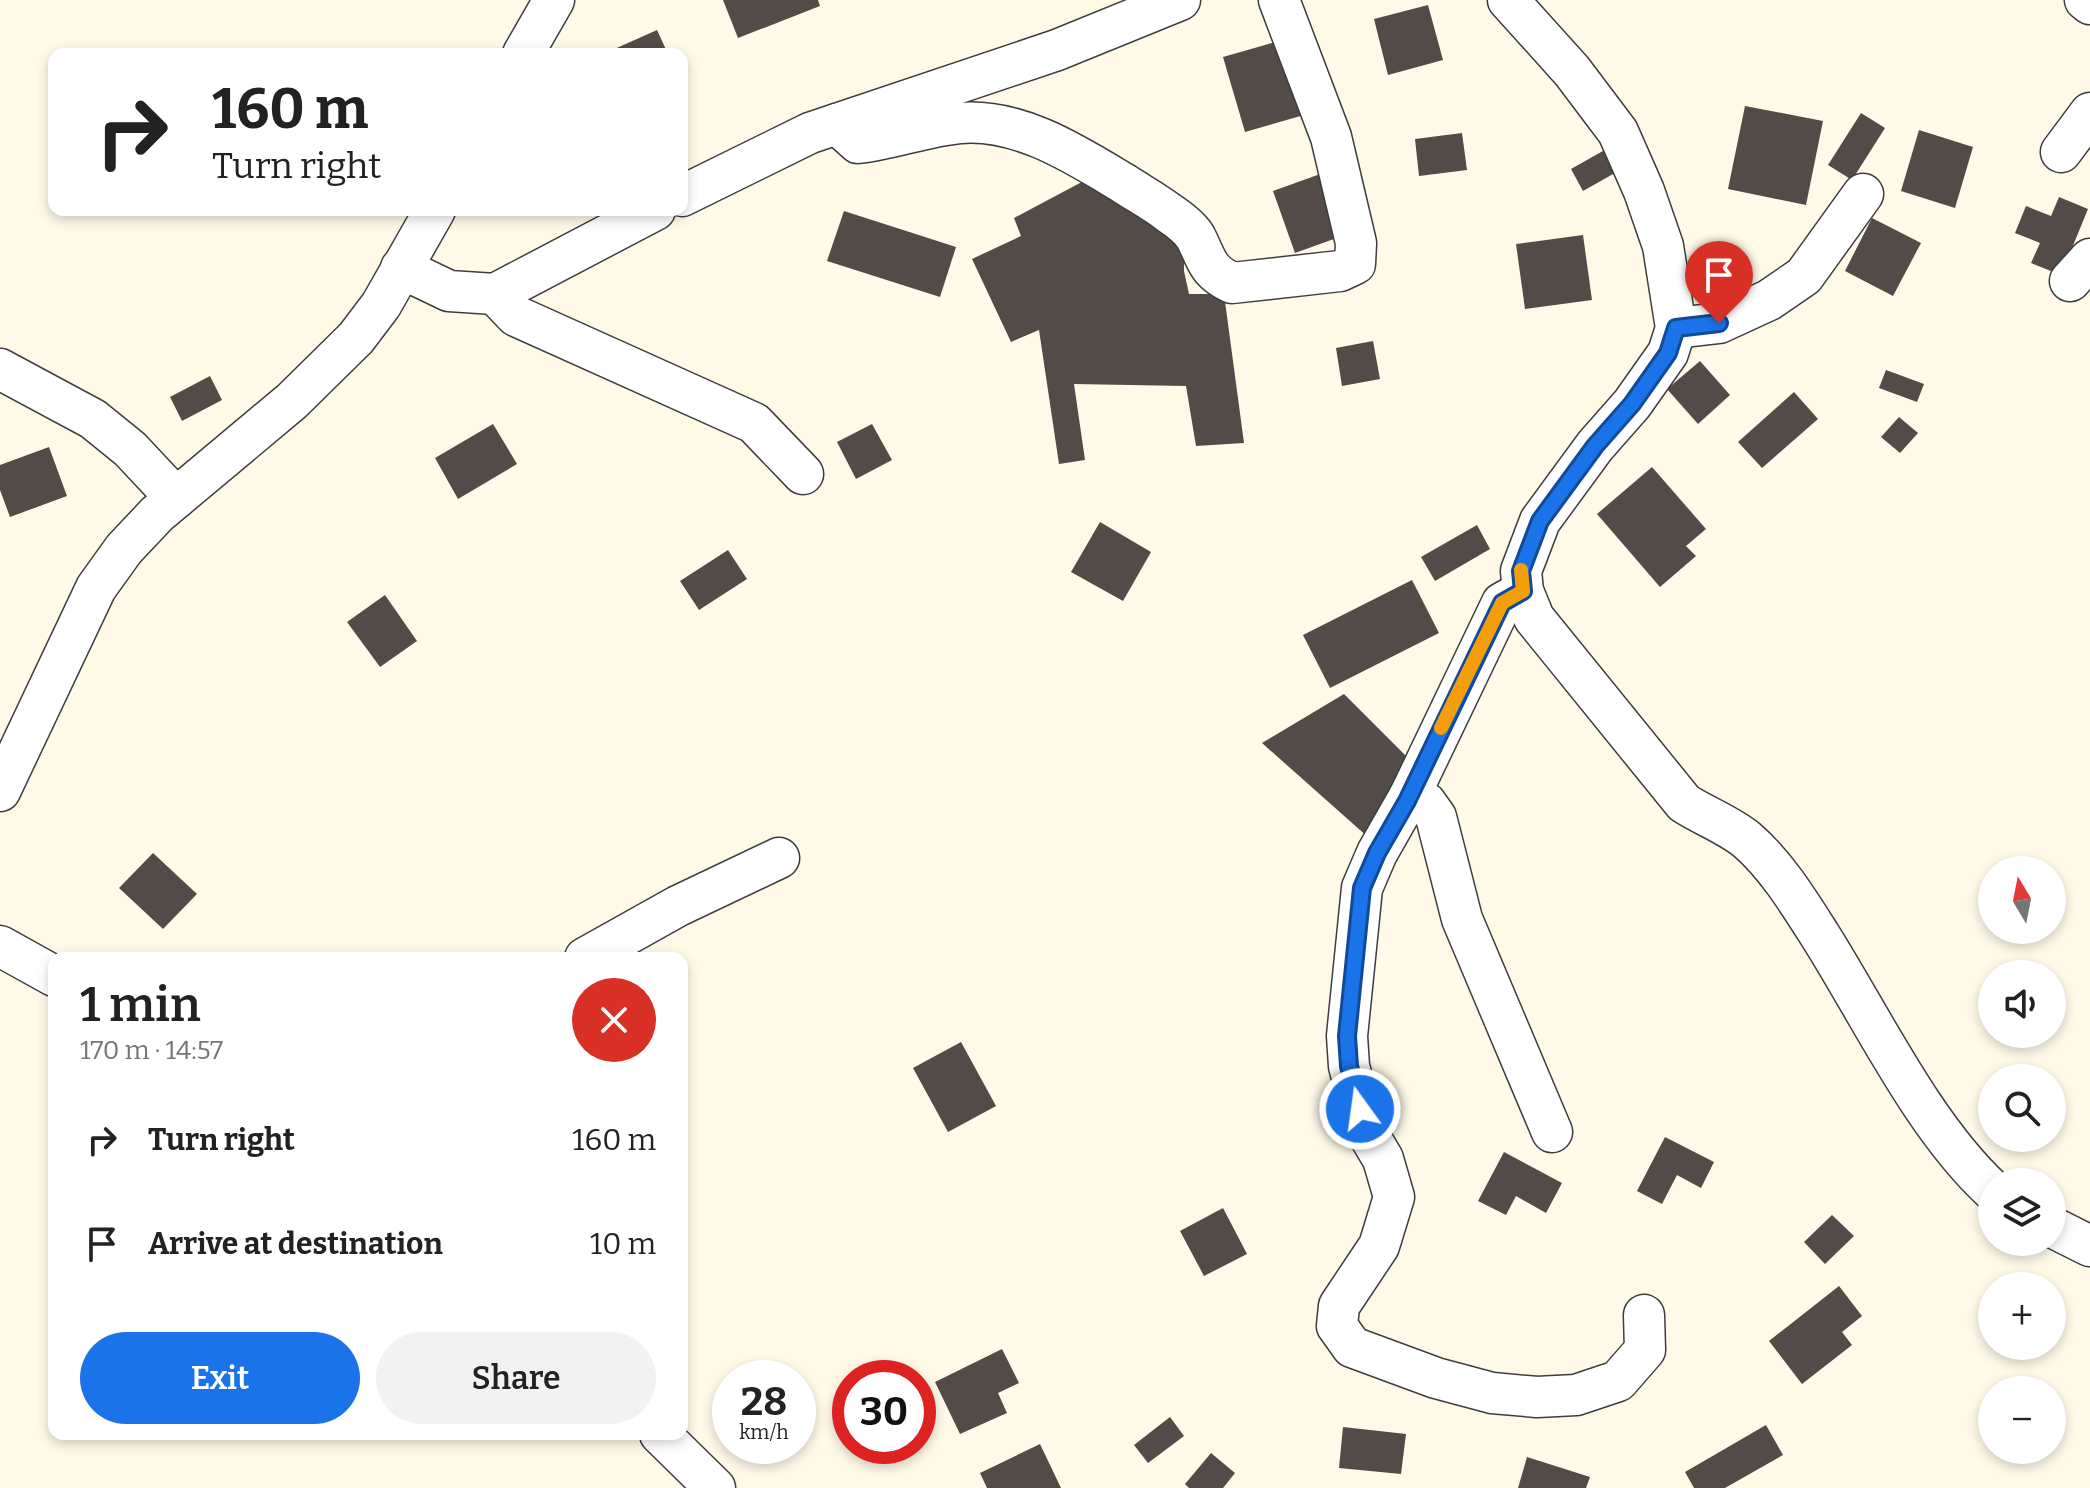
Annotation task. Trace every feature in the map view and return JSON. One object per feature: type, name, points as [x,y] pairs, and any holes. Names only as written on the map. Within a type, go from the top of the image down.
[{"type":"street","points":[[526,48],[554,0]]},
{"type":"street","points":[[688,193],[810,133],[1057,50],[1180,0]]},
{"type":"street","points":[[837,124],[858,143],[960,123],[988,124],[1026,133],[1084,159],[1170,213],[1195,235],[1203,257],[1216,275],[1232,283],[1340,271],[1355,264],[1356,243],[1331,137],[1279,0]]},
{"type":"street","points":[[1508,0],[1572,71],[1618,132],[1644,191],[1663,246],[1676,328],[1668,353],[1540,521],[1521,571],[1523,591],[1534,618],[1684,803],[1708,819],[1732,828],[1750,842],[1794,894],[1907,1080],[1968,1168],[1978,1177]]},
{"type":"street","points":[[2085,0],[2090,4]]},
{"type":"street","points":[[2061,152],[2090,113]]},
{"type":"street","points":[[1676,328],[1719,323],[1769,300],[1804,276],[1863,194]]},
{"type":"street","points":[[0,791],[96,588],[124,549],[176,498],[292,401],[356,338],[381,305],[431,216]]},
{"type":"street","points":[[401,268],[449,291],[495,294],[644,216]]},
{"type":"street","points":[[495,294],[516,316],[754,423],[803,474]]},
{"type":"street","points":[[0,369],[93,419],[130,449],[176,498]]},
{"type":"street","points":[[1523,591],[1502,603],[1362,888],[1347,1036],[1349,1066],[1360,1109],[1370,1137],[1383,1159],[1394,1197],[1379,1246],[1339,1306],[1337,1326],[1352,1347],[1436,1378],[1492,1393],[1537,1397],[1576,1395],[1618,1381],[1645,1350],[1644,1315]]},
{"type":"street","points":[[1410,795],[1426,803],[1436,817],[1462,919],[1552,1132]]},
{"type":"street","points":[[596,952],[678,906],[779,858]]},
{"type":"street","points":[[0,946],[48,973]]},
{"type":"street","points":[[2066,1234],[2090,1246]]},
{"type":"street","points":[[666,1440],[715,1488]]},
{"type":"building","points":[[723,0],[818,0],[820,6],[738,38]]},
{"type":"building","points":[[1428,5],[1443,60],[1388,75],[1374,19]]},
{"type":"building","points":[[657,30],[665,48],[617,48]]},
{"type":"building","points":[[1282,40],[1304,115],[1245,132],[1223,57]]},
{"type":"building","points":[[1745,106],[1823,121],[1806,205],[1728,189]]},
{"type":"building","points":[[1861,113],[1885,128],[1852,180],[1828,165]]},
{"type":"building","points":[[1919,130],[1973,147],[1955,208],[1901,191]]},
{"type":"building","points":[[1462,133],[1467,170],[1419,176],[1415,139]]},
{"type":"building","points":[[1610,147],[1622,169],[1583,191],[1571,169]]},
{"type":"building","points":[[1323,173],[1345,235],[1295,253],[1273,191]]},
{"type":"building","points":[[1093,176],[1184,234],[1184,271],[1189,294],[1224,294],[1244,443],[1196,446],[1186,386],[1074,384],[1085,460],[1059,464],[1039,330],[1011,342],[972,259],[1021,236],[1014,218]]},
{"type":"building","points":[[2059,197],[2088,209],[2061,275],[2031,263],[2040,243],[2015,233],[2026,206],[2051,216]]},
{"type":"building","points":[[844,211],[956,247],[940,297],[827,261]]},
{"type":"building","points":[[1872,218],[1921,243],[1893,296],[1845,271]]},
{"type":"building","points":[[1583,235],[1592,300],[1525,309],[1516,244]]},
{"type":"building","points":[[1373,341],[1380,379],[1342,386],[1336,348]]},
{"type":"building","points":[[1700,361],[1730,395],[1698,424],[1667,389]]},
{"type":"building","points":[[1886,370],[1924,384],[1917,402],[1879,388]]},
{"type":"building","points":[[210,376],[222,400],[182,421],[170,397]]},
{"type":"building","points":[[1794,392],[1818,419],[1762,468],[1738,442]]},
{"type":"building","points":[[1899,417],[1918,433],[1900,453],[1881,437]]},
{"type":"building","points":[[493,424],[517,464],[458,499],[435,458]]},
{"type":"building","points":[[872,424],[892,460],[856,479],[837,442]]},
{"type":"building","points":[[49,447],[67,496],[10,517],[0,490],[0,465]]},
{"type":"building","points":[[1652,467],[1706,529],[1686,546],[1696,556],[1660,587],[1597,514]]},
{"type":"building","points":[[1100,522],[1151,552],[1123,601],[1071,572]]},
{"type":"building","points":[[1477,525],[1490,549],[1435,581],[1421,557]]},
{"type":"building","points":[[728,550],[747,579],[699,610],[680,581]]},
{"type":"building","points":[[1412,580],[1439,633],[1330,688],[1303,635]]},
{"type":"building","points":[[385,595],[417,641],[380,667],[347,622]]},
{"type":"building","points":[[1344,694],[1415,765],[1369,838],[1262,743]]},
{"type":"building","points":[[153,853],[197,894],[163,929],[119,888]]},
{"type":"building","points":[[961,1042],[996,1106],[948,1132],[913,1068]]},
{"type":"building","points":[[1665,1137],[1714,1162],[1701,1188],[1677,1175],[1662,1204],[1637,1191]]},
{"type":"building","points":[[1504,1152],[1562,1183],[1546,1213],[1516,1196],[1506,1215],[1478,1201]]},
{"type":"building","points":[[1223,1208],[1247,1254],[1204,1276],[1180,1231]]},
{"type":"building","points":[[1832,1215],[1854,1236],[1825,1264],[1804,1242]]},
{"type":"building","points":[[1839,1286],[1862,1316],[1842,1332],[1852,1345],[1802,1384],[1769,1341]]},
{"type":"building","points":[[1002,1349],[1019,1383],[998,1393],[1007,1413],[960,1434],[936,1382]]},
{"type":"building","points":[[1170,1417],[1184,1436],[1148,1463],[1134,1445]]},
{"type":"building","points":[[1766,1425],[1783,1455],[1725,1488],[1694,1488],[1685,1472]]},
{"type":"building","points":[[1343,1427],[1406,1434],[1401,1474],[1339,1468]]},
{"type":"building","points":[[1040,1444],[1061,1488],[987,1488],[980,1473]]},
{"type":"building","points":[[1211,1453],[1235,1473],[1223,1488],[1189,1488],[1185,1484]]},
{"type":"building","points":[[1527,1457],[1590,1477],[1586,1488],[1518,1488]]},
{"type":"slow traffic","points":[[1441,728],[1502,603],[1523,591],[1521,570]]},
{"type":"route","points":[[1360,1109],[1349,1066],[1347,1036],[1362,888],[1377,853],[1407,801],[1502,603],[1523,591],[1521,571],[1524,556],[1540,521],[1668,353],[1676,328],[1719,323]]}]
